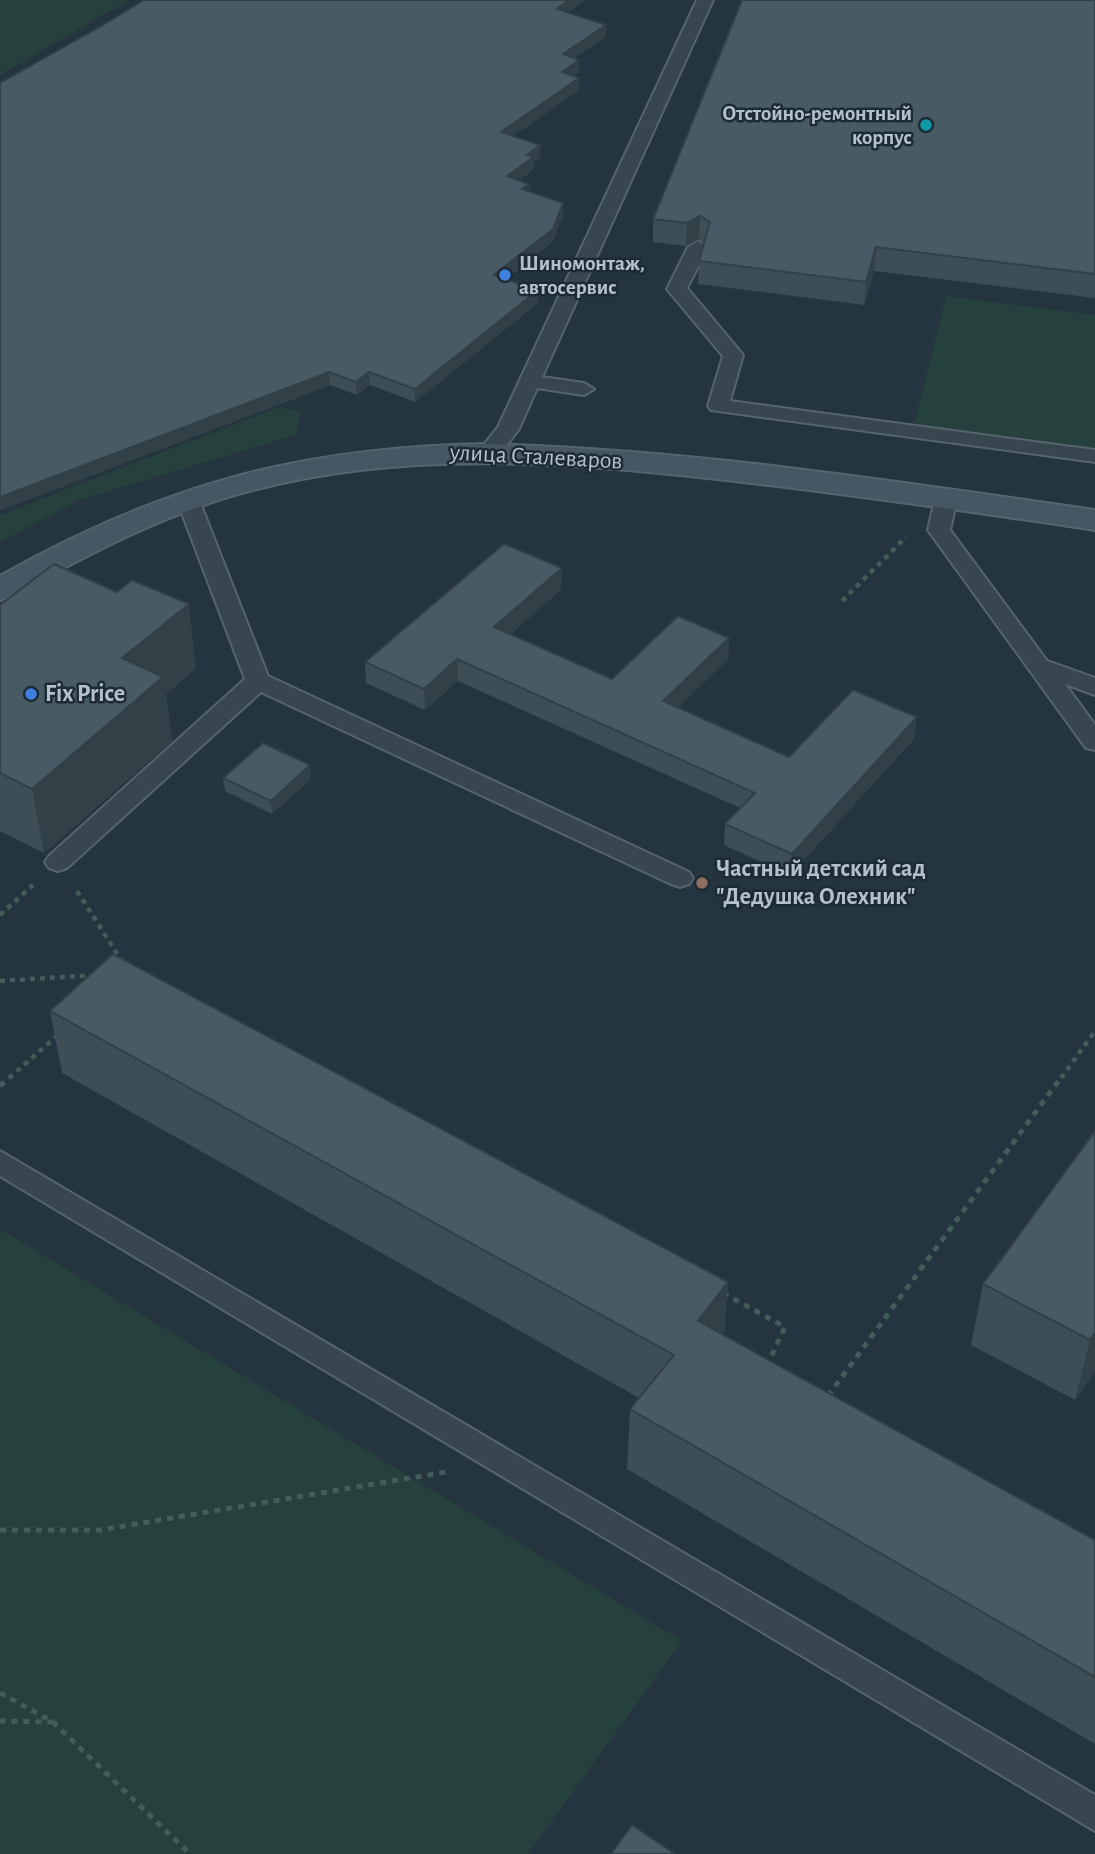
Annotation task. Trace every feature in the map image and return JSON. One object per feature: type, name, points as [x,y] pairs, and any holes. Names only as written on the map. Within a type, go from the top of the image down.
[{"type":"main road","name":"улица Сталеваров","points":[[0,590],[74,550],[188,500],[248,481],[312,467],[388,457],[490,451],[666,464],[1095,520]]},
{"type":"lane","points":[[490,451],[508,429],[705,0]]},
{"type":"lane","points":[[698,247],[677,289],[733,355],[718,406],[1095,456]]},
{"type":"lane","points":[[530,381],[584,389]]},
{"type":"lane","points":[[946,499],[939,530],[1095,742]]},
{"type":"lane","points":[[188,500],[258,681],[394,747],[680,878]]},
{"type":"lane","points":[[1039,666],[1095,687]]},
{"type":"lane","points":[[58,862],[258,681]]},
{"type":"lane","points":[[0,1162],[1095,1814]]},
{"type":"path","points":[[842,601],[907,536]]},
{"type":"path","points":[[0,915],[58,862],[122,961]]},
{"type":"path","points":[[0,981],[103,974]]},
{"type":"path","points":[[824,1403],[1095,1031]]},
{"type":"path","points":[[0,1086],[60,1034]]},
{"type":"path","points":[[712,1287],[785,1327],[765,1370]]},
{"type":"path","points":[[0,1530],[100,1530],[504,1463]]},
{"type":"path","points":[[0,1693],[53,1722],[190,1854]]},
{"type":"path","points":[[0,1721],[53,1722]]},
{"type":"green space","points":[[0,0],[129,0],[0,75]]},
{"type":"green space","points":[[946,296],[1095,315],[1095,453],[913,428]]},
{"type":"green space","points":[[279,407],[300,412],[296,435],[79,500],[0,542],[0,515]]},
{"type":"green space","points":[[0,1229],[682,1641],[528,1854],[0,1854]]},
{"type":"building","points":[[144,0],[569,0],[557,9],[606,25],[563,54],[579,60],[562,72],[579,78],[501,132],[540,145],[527,155],[534,157],[507,176],[529,184],[522,189],[563,203],[553,229],[494,275],[538,290],[415,389],[369,372],[356,382],[329,372],[0,497],[0,83]]},
{"type":"building","name":"Отстойно-ремонтный корпус","points":[[742,0],[1095,0],[1095,274],[876,247],[866,282],[699,261],[710,222],[700,216],[687,223],[653,219]]},
{"type":"building","points":[[504,544],[562,568],[494,627],[612,679],[678,616],[729,638],[663,701],[789,757],[853,690],[917,717],[792,854],[725,824],[755,793],[457,659],[424,689],[365,662]]},
{"type":"building","points":[[54,564],[117,592],[132,580],[189,604],[122,658],[163,677],[32,789],[0,773],[0,605]]},
{"type":"building","points":[[263,743],[310,765],[271,801],[223,778]]},
{"type":"building","points":[[113,954],[728,1282],[698,1321],[1095,1540],[1095,1677],[630,1409],[674,1355],[50,1011]]},
{"type":"building","points":[[1095,1131],[1095,1333],[1090,1340],[983,1284]]},
{"type":"building","points":[[632,1825],[675,1854],[611,1854]]},
{"type":"place","name":"Отстойно-ремонтный корпус","points":[[926,125]]},
{"type":"place","name":"Шиномонтаж, автосервис","points":[[505,275]]},
{"type":"place","name":"Fix Price","points":[[31,694]]},
{"type":"place","name":"Частный детский сад \"Дедушка Олехник\"","points":[[702,883]]}]
